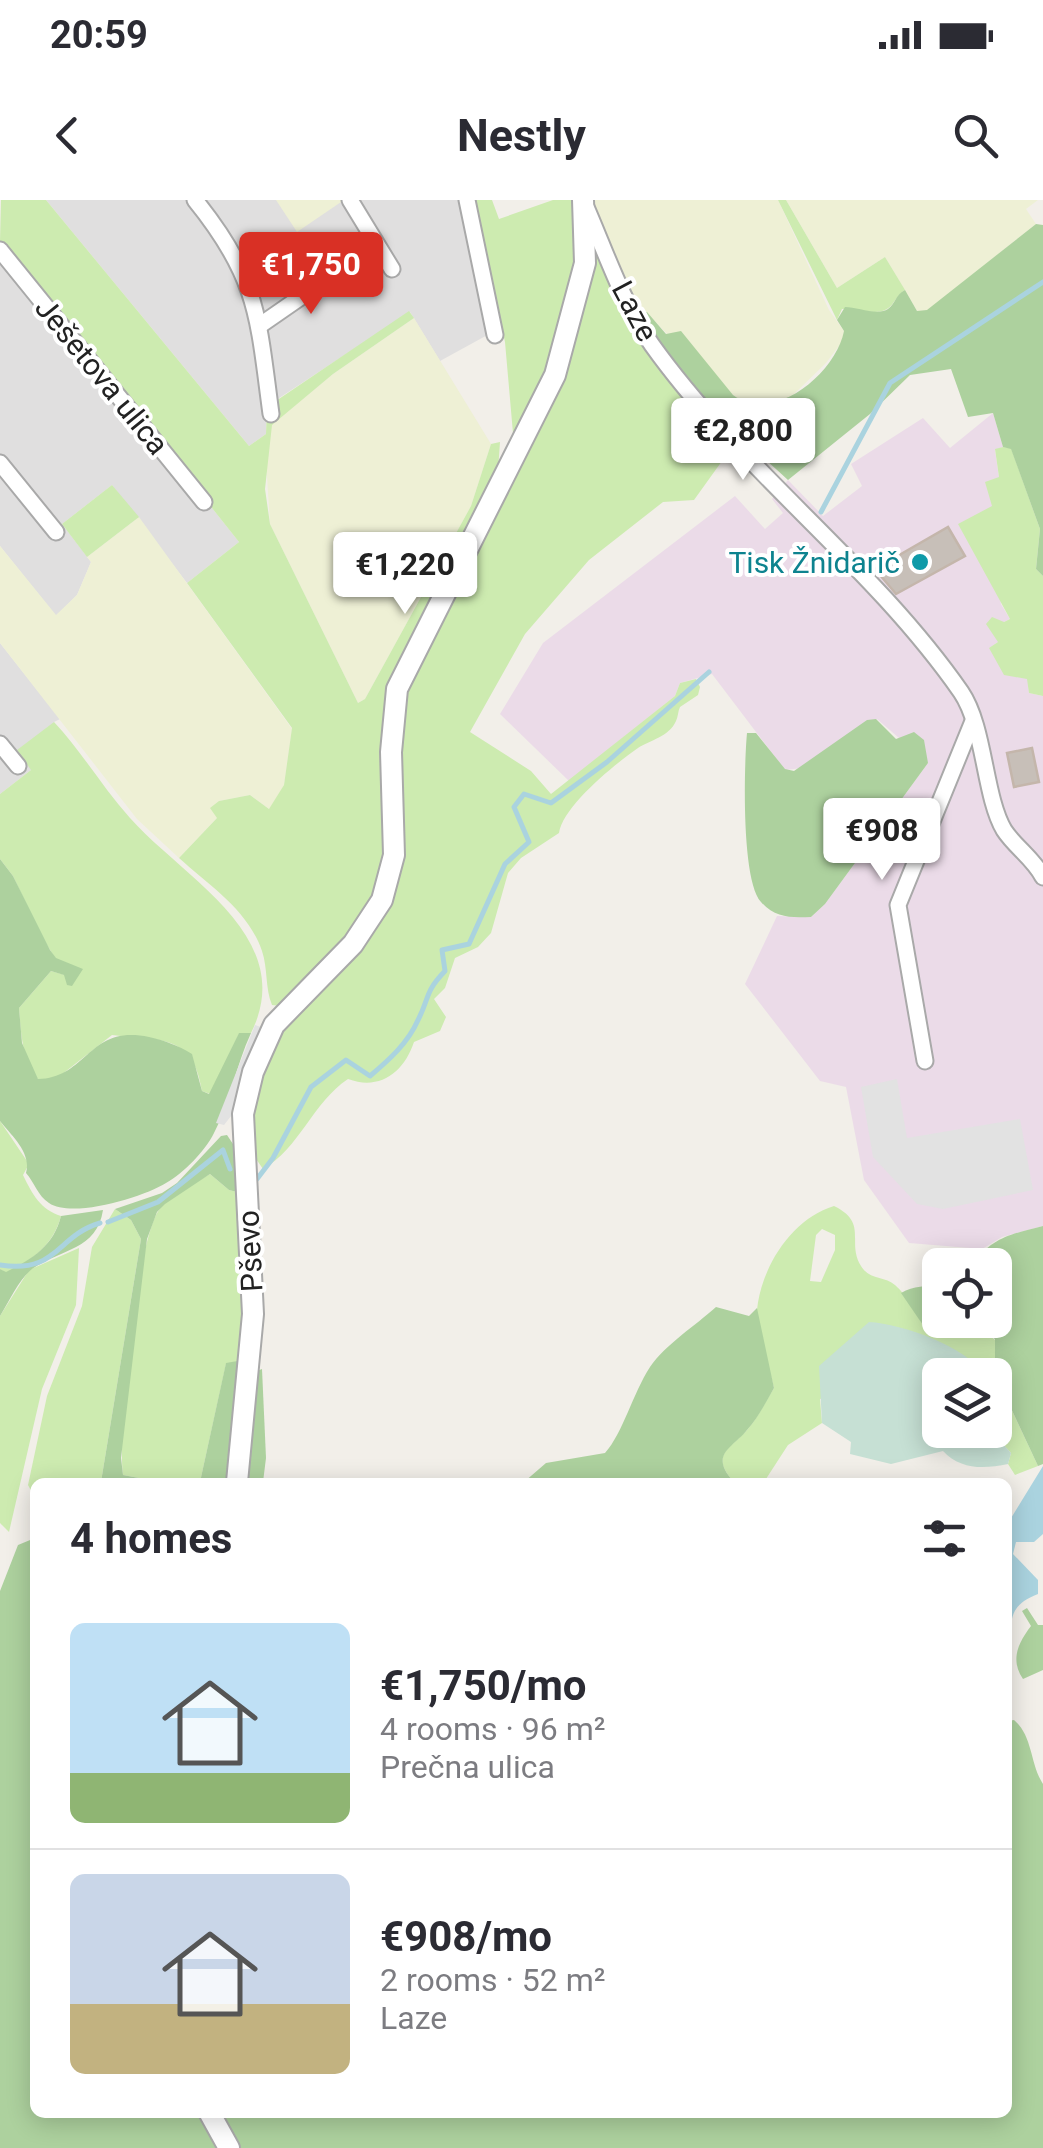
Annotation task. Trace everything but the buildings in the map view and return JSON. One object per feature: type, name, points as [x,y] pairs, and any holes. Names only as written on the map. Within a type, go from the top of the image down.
[{"type":"street","points":[[196,200],[246,275],[259,326],[271,414]]},
{"type":"street","points":[[350,200],[392,270]]},
{"type":"street","points":[[466,200],[496,336]]},
{"type":"street","name":"Laze","points":[[585,204],[631,310],[650,342],[751,458],[856,565],[964,695],[1004,829],[1043,876]]},
{"type":"street","name":"Pševo","points":[[236,1478],[253,1314],[242,1114],[253,1072],[274,1025],[353,944],[382,900],[394,856],[391,736],[397,689],[555,375],[586,263],[585,204]]},
{"type":"street","name":"Ješetova ulica","points":[[0,250],[204,502]]},
{"type":"street","points":[[259,326],[337,272]]},
{"type":"street","points":[[0,462],[56,532]]},
{"type":"street","points":[[925,1062],[898,905],[973,721]]},
{"type":"street","points":[[0,744],[18,766]]},
{"type":"street","points":[[212,2118],[229,2148]]},
{"type":"shaded area","points":[[46,200],[474,200],[502,327],[440,361],[410,312],[267,406],[266,434],[249,446]]},
{"type":"shaded area","points":[[0,241],[239,542],[187,583],[112,485],[62,524],[91,562],[77,595],[56,616],[0,546]]},
{"type":"shaded area","points":[[993,413],[1003,447],[995,450],[999,477],[992,505],[1001,604],[1010,619],[1004,622],[998,642],[990,648],[1028,679],[1029,693],[1043,696],[1043,1226],[1002,1237],[984,1248],[909,1243],[864,1180],[846,1087],[820,1081],[745,984],[777,916],[811,917],[825,904],[928,763],[877,719],[803,768],[785,770],[712,674],[680,683],[675,696],[569,781],[500,714],[543,643],[735,496],[765,529],[783,513],[772,499],[788,480],[823,516],[862,486],[851,464],[923,418],[950,448]]},
{"type":"shaded area","points":[[0,643],[60,719],[54,722],[31,770],[0,794]]},
{"type":"shaded area","points":[[255,1025],[264,1028],[235,1111],[224,1125],[216,1123]]},
{"type":"shaded area","points":[[897,1079],[907,1138],[1020,1119],[1033,1190],[943,1209],[917,1204],[873,1157],[861,1087]]},
{"type":"green space","points":[[1,200],[46,200],[249,446],[266,434],[267,407],[409,311],[414,318],[333,374],[272,425],[265,489],[270,524],[358,703],[365,699],[471,506],[491,444],[500,442],[498,471],[400,664],[381,763],[386,860],[373,900],[345,942],[280,1006],[272,1005],[256,936],[227,900],[179,858],[217,818],[210,808],[219,801],[250,795],[269,809],[284,785],[292,728],[187,583],[239,542],[0,241]]},
{"type":"green space","points":[[276,200],[344,200],[297,232]]},
{"type":"green space","points":[[474,200],[492,200],[499,219],[553,200],[576,200],[632,328],[699,415],[689,435],[722,461],[694,500],[663,502],[589,560],[525,634],[470,732],[531,771],[551,794],[675,696],[680,683],[696,679],[700,687],[698,695],[680,707],[669,731],[638,748],[604,775],[580,798],[559,833],[521,858],[508,873],[491,933],[478,947],[455,958],[445,988],[434,999],[446,1017],[440,1031],[414,1042],[404,1062],[389,1076],[370,1082],[348,1079],[325,1100],[287,1150],[263,1169],[252,1153],[258,1085],[280,1029],[382,916],[404,700],[413,672],[515,456],[505,342]]},
{"type":"green space","points":[[591,200],[778,200],[829,310],[844,331],[842,342],[791,397],[769,406],[742,402],[723,387],[681,332],[667,334],[647,313],[641,312]]},
{"type":"green space","points":[[778,200],[786,200],[837,288],[885,257],[905,290],[883,311],[842,309],[837,320]]},
{"type":"green space","points":[[786,200],[1038,200],[1026,209],[1036,224],[927,311],[917,311],[885,257],[837,288]]},
{"type":"green space","points":[[1036,224],[1043,225],[1043,576],[1036,569],[1040,529],[1011,449],[1003,447],[993,413],[968,417],[951,369],[910,375],[870,414],[788,480],[688,381],[641,312],[647,312],[666,334],[681,331],[733,395],[749,403],[767,404],[801,390],[829,363],[844,331],[837,320],[845,307],[884,311],[905,290],[917,311],[927,310]]},
{"type":"green space","points":[[414,318],[491,444],[471,506],[365,699],[358,703],[270,524],[266,460],[271,425],[333,374]]},
{"type":"green space","points":[[1011,448],[1040,529],[1036,569],[1043,576],[1043,696],[1029,693],[1027,679],[1004,675],[989,648],[998,642],[986,624],[992,617],[1004,622],[1010,619],[958,524],[992,506],[985,482],[999,477],[995,449]]},
{"type":"green space","points":[[112,485],[139,517],[87,557],[62,524]]},
{"type":"green space","points":[[139,517],[292,729],[284,785],[277,800],[269,809],[250,795],[219,801],[217,818],[179,858],[137,819],[0,643],[0,546],[56,615],[77,595],[91,562],[87,557]]},
{"type":"green space","points":[[876,719],[896,739],[914,732],[924,740],[928,763],[825,904],[811,917],[790,917],[772,911],[761,902],[750,871],[745,822],[747,733],[756,733],[785,769],[794,771],[867,720]]},
{"type":"green space","points":[[54,722],[130,818],[228,912],[248,939],[260,967],[262,999],[251,1033],[239,1034],[210,1094],[202,1091],[198,1072],[182,1049],[159,1040],[112,1035],[56,1079],[38,1079],[29,1063],[19,1008],[51,971],[65,975],[72,986],[0,859],[0,794],[31,770],[17,750]]},
{"type":"green space","points":[[0,859],[56,958],[83,969],[72,986],[67,985],[64,975],[51,971],[19,1008],[22,1043],[38,1079],[68,1070],[100,1044],[129,1035],[161,1040],[192,1054],[202,1091],[209,1094],[239,1033],[251,1033],[210,1140],[187,1168],[156,1189],[90,1207],[74,1209],[49,1203],[26,1173],[26,1158],[0,1121]]},
{"type":"green space","points":[[0,1121],[29,1164],[23,1175],[34,1195],[48,1210],[61,1216],[41,1250],[6,1273],[0,1269]]},
{"type":"green space","points":[[227,1135],[237,1150],[241,1193],[229,1190],[210,1174],[157,1212],[147,1239],[121,1458],[123,1475],[139,1478],[102,1478],[141,1239],[131,1220],[115,1209],[162,1193],[177,1183],[221,1136]]},
{"type":"green space","points":[[210,1174],[229,1190],[241,1193],[243,1360],[226,1364],[201,1478],[139,1478],[123,1475],[130,1343],[149,1236],[156,1215],[180,1192]]},
{"type":"green space","points":[[834,1206],[845,1212],[854,1226],[861,1266],[868,1274],[891,1282],[900,1290],[922,1323],[922,1338],[993,1338],[995,1358],[922,1358],[922,1372],[820,1399],[822,1423],[788,1445],[767,1478],[731,1478],[723,1465],[725,1452],[751,1425],[774,1388],[760,1338],[757,1310],[772,1262],[792,1234],[819,1212]],"holes":[[[822,1229],[835,1235],[835,1250],[821,1282],[810,1281],[816,1235]]]},
{"type":"green space","points":[[115,1209],[131,1220],[141,1239],[102,1478],[30,1478],[30,1489],[28,1485],[47,1396],[82,1306],[92,1247]]},
{"type":"green space","points":[[103,1210],[86,1241],[27,1273],[0,1316],[0,1269],[6,1272],[41,1250],[61,1216]]},
{"type":"green space","points":[[1043,1226],[1043,1464],[1038,1466],[1012,1410],[1012,1358],[995,1358],[994,1338],[1012,1338],[1012,1248],[987,1248]]},
{"type":"green space","points":[[79,1248],[76,1305],[42,1389],[9,1532],[0,1523],[0,1316],[29,1270]]},
{"type":"green space","points":[[922,1287],[922,1324],[901,1293]]},
{"type":"green space","points":[[716,1307],[749,1316],[757,1308],[774,1388],[755,1420],[723,1458],[731,1478],[529,1478],[546,1463],[605,1453],[650,1367]]},
{"type":"green space","points":[[869,1322],[899,1327],[949,1346],[968,1358],[922,1358],[922,1448],[1006,1448],[1011,1453],[1008,1464],[973,1466],[957,1462],[943,1451],[891,1464],[850,1454],[851,1442],[822,1423],[819,1366]]},
{"type":"green space","points":[[243,1360],[228,1478],[201,1478],[226,1363]]},
{"type":"green space","points":[[262,1369],[266,1458],[264,1478],[244,1478],[257,1371]]},
{"type":"green space","points":[[1012,1410],[1038,1466],[1015,1475],[1008,1464],[1011,1453],[1006,1448],[1012,1448]]},
{"type":"green space","points":[[30,1540],[30,2118],[204,2118],[220,2148],[0,2148],[0,1591],[18,1545]]},
{"type":"green space","points":[[1027,1608],[1038,1625],[1043,1625],[1043,1670],[1023,1679],[1016,1658],[1031,1626],[1022,1611]]},
{"type":"green space","points":[[1012,1720],[1025,1734],[1043,1784],[1043,2148],[240,2148],[223,2118],[1012,2118]]},
{"type":"water","points":[[1043,1466],[1043,1534],[1034,1542],[1016,1542],[1013,1554],[1038,1580],[1038,1594],[1019,1605],[1012,1618],[1012,1516]]},
{"type":"waterway","points":[[821,512],[890,383],[1043,282]]},
{"type":"waterway","points":[[257,1179],[273,1158],[311,1087],[346,1060],[370,1076],[409,1036],[430,990],[445,971],[442,950],[469,944],[505,864],[529,842],[514,807],[524,794],[551,803],[607,762],[709,672]]},
{"type":"waterway","points":[[108,1222],[158,1202],[223,1150],[230,1169]]},
{"type":"waterway","points":[[0,1265],[19,1266],[46,1259],[74,1236],[100,1223]]},
{"type":"place","name":"Tisk Žnidarič","points":[[920,562]]}]
